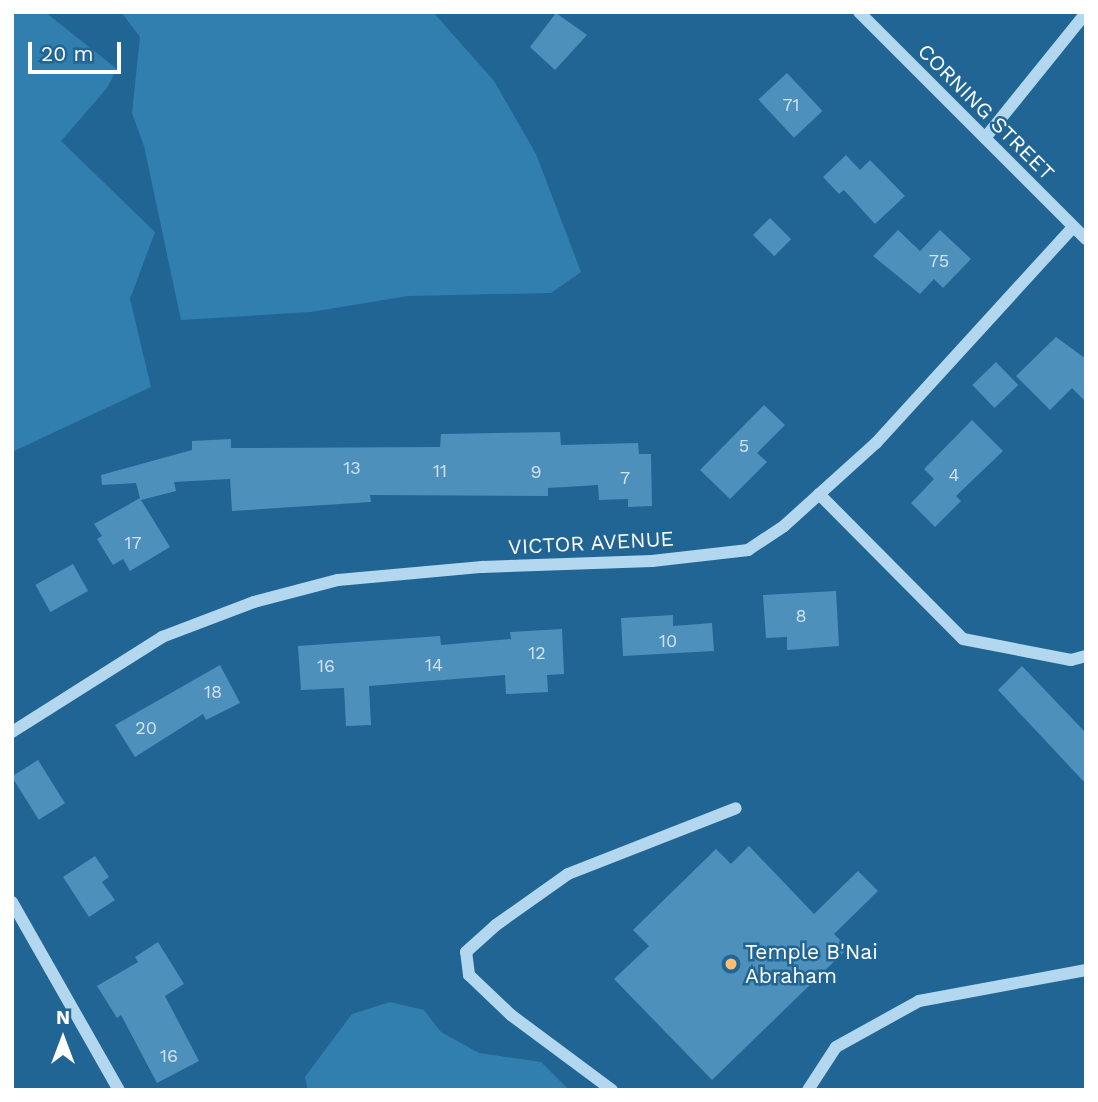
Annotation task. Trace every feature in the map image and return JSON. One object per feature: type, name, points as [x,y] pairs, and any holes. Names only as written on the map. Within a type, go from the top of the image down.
[{"type":"street","name":"CORNING STREET","points":[[859,12],[1086,239]]},
{"type":"street","points":[[985,138],[1086,13]]},
{"type":"street","name":"VICTOR AVENUE","points":[[12,732],[162,637],[254,602],[338,580],[482,568],[652,561],[748,550],[819,494],[876,443],[1073,227]]},
{"type":"street","points":[[819,494],[964,639],[1071,660],[1086,656]]},
{"type":"street","points":[[612,1090],[469,975],[466,952],[496,925],[568,874],[736,808]]},
{"type":"street","points":[[12,902],[119,1090]]},
{"type":"street","points":[[808,1090],[836,1047],[919,1001],[1086,970]]},
{"type":"shaded area","points":[[12,12],[45,12],[117,69],[107,88],[61,141],[155,232],[130,299],[151,387],[12,452]]},
{"type":"shaded area","points":[[121,12],[433,12],[494,81],[536,154],[581,272],[551,293],[408,296],[311,312],[181,320],[144,146],[132,113],[140,37]]},
{"type":"shaded area","points":[[390,1002],[424,1010],[441,1032],[479,1053],[541,1062],[569,1090],[308,1090],[305,1077],[352,1014]]},
{"type":"building","points":[[556,13],[587,35],[555,70],[530,47]]},
{"type":"building","points":[[787,73],[822,111],[794,138],[758,100]]},
{"type":"building","points":[[846,155],[860,170],[870,160],[905,196],[875,224],[844,190],[839,194],[823,177]]},
{"type":"building","points":[[770,218],[791,239],[774,256],[753,235]]},
{"type":"building","points":[[898,230],[920,251],[940,230],[971,259],[943,288],[934,279],[920,294],[873,256]]},
{"type":"building","points":[[1056,337],[1086,359],[1086,402],[1072,388],[1050,410],[1016,376]]},
{"type":"building","points":[[996,362],[1018,385],[994,408],[972,385]]},
{"type":"building","points":[[764,405],[785,425],[757,453],[767,462],[730,499],[700,470]]},
{"type":"building","points":[[972,420],[1003,451],[956,496],[961,501],[935,527],[911,503],[934,479],[924,469]]},
{"type":"building","points":[[560,432],[561,445],[638,443],[639,454],[651,454],[652,506],[628,507],[628,499],[599,500],[598,485],[548,488],[548,496],[370,495],[371,502],[232,511],[230,479],[174,482],[176,491],[141,500],[170,547],[130,571],[123,559],[113,565],[97,539],[102,536],[94,524],[140,498],[136,483],[102,485],[101,475],[192,450],[192,441],[231,439],[231,448],[440,447],[441,434]]},
{"type":"building","points":[[73,564],[88,591],[50,612],[35,585]]},
{"type":"building","points":[[836,591],[839,646],[787,650],[787,637],[766,638],[763,595]]},
{"type":"building","points":[[673,615],[673,626],[712,623],[714,651],[623,656],[621,618]]},
{"type":"building","points":[[562,629],[564,674],[547,675],[548,692],[506,694],[505,675],[369,686],[371,725],[346,726],[344,688],[301,690],[298,646],[440,636],[441,645],[511,639],[510,632]]},
{"type":"building","points":[[220,665],[240,703],[206,720],[203,714],[135,757],[115,725]]},
{"type":"building","points":[[1022,666],[1086,733],[1086,784],[998,690]]},
{"type":"building","points":[[38,760],[65,803],[39,820],[12,777]]},
{"type":"building","name":"Temple B'Nai Abraham","points":[[749,846],[814,914],[858,871],[878,891],[834,934],[848,948],[712,1080],[614,979],[649,946],[633,930],[716,849],[731,864]]},
{"type":"building","points":[[95,856],[109,877],[102,882],[115,900],[89,917],[63,877]]},
{"type":"building","points":[[158,942],[184,984],[165,996],[199,1061],[157,1083],[121,1015],[117,1018],[97,986],[138,962],[135,957]]},
{"type":"place","name":"Temple B'Nai Abraham","points":[[731,964]]}]
